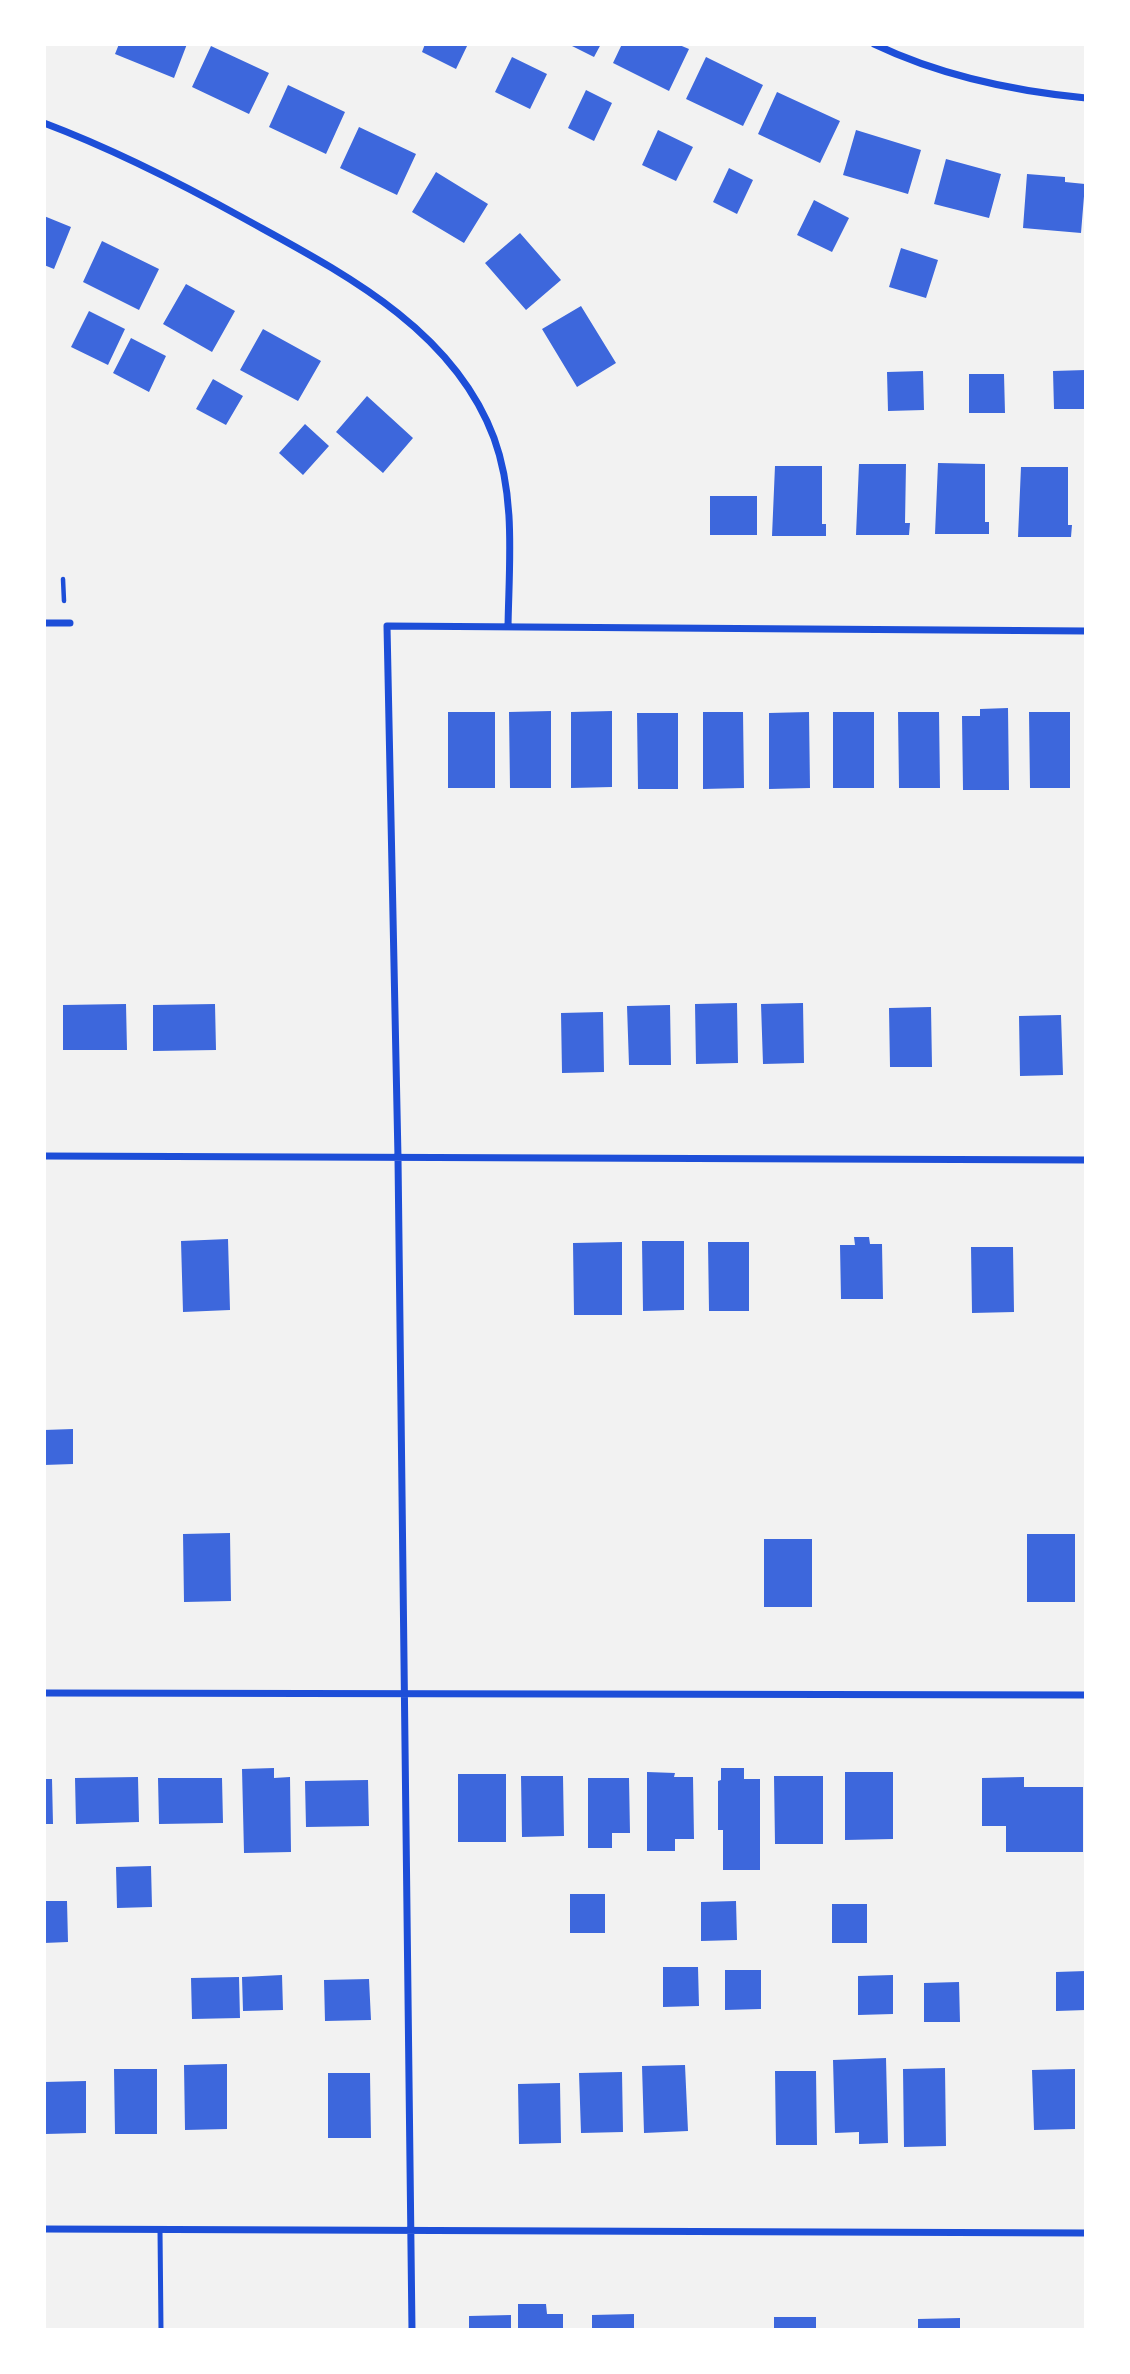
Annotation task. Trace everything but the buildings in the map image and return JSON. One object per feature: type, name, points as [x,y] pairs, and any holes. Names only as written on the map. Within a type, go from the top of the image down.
[{"type":"street","points":[[874,44],[929,67],[973,80],[1034,93],[1086,99]]},
{"type":"street","points":[[44,123],[201,195],[346,275],[382,300],[448,362],[476,399],[493,437],[502,466],[508,496],[510,538],[508,627]]},
{"type":"street","points":[[44,623],[70,623]]},
{"type":"street","points":[[412,2330],[398,1158],[387,626],[1086,631]]},
{"type":"street","points":[[44,1156],[1086,1160]]},
{"type":"street","points":[[44,1693],[1086,1695]]},
{"type":"street","points":[[44,2229],[1086,2233]]},
{"type":"lane","points":[[160,2230],[161,2330]]}]
